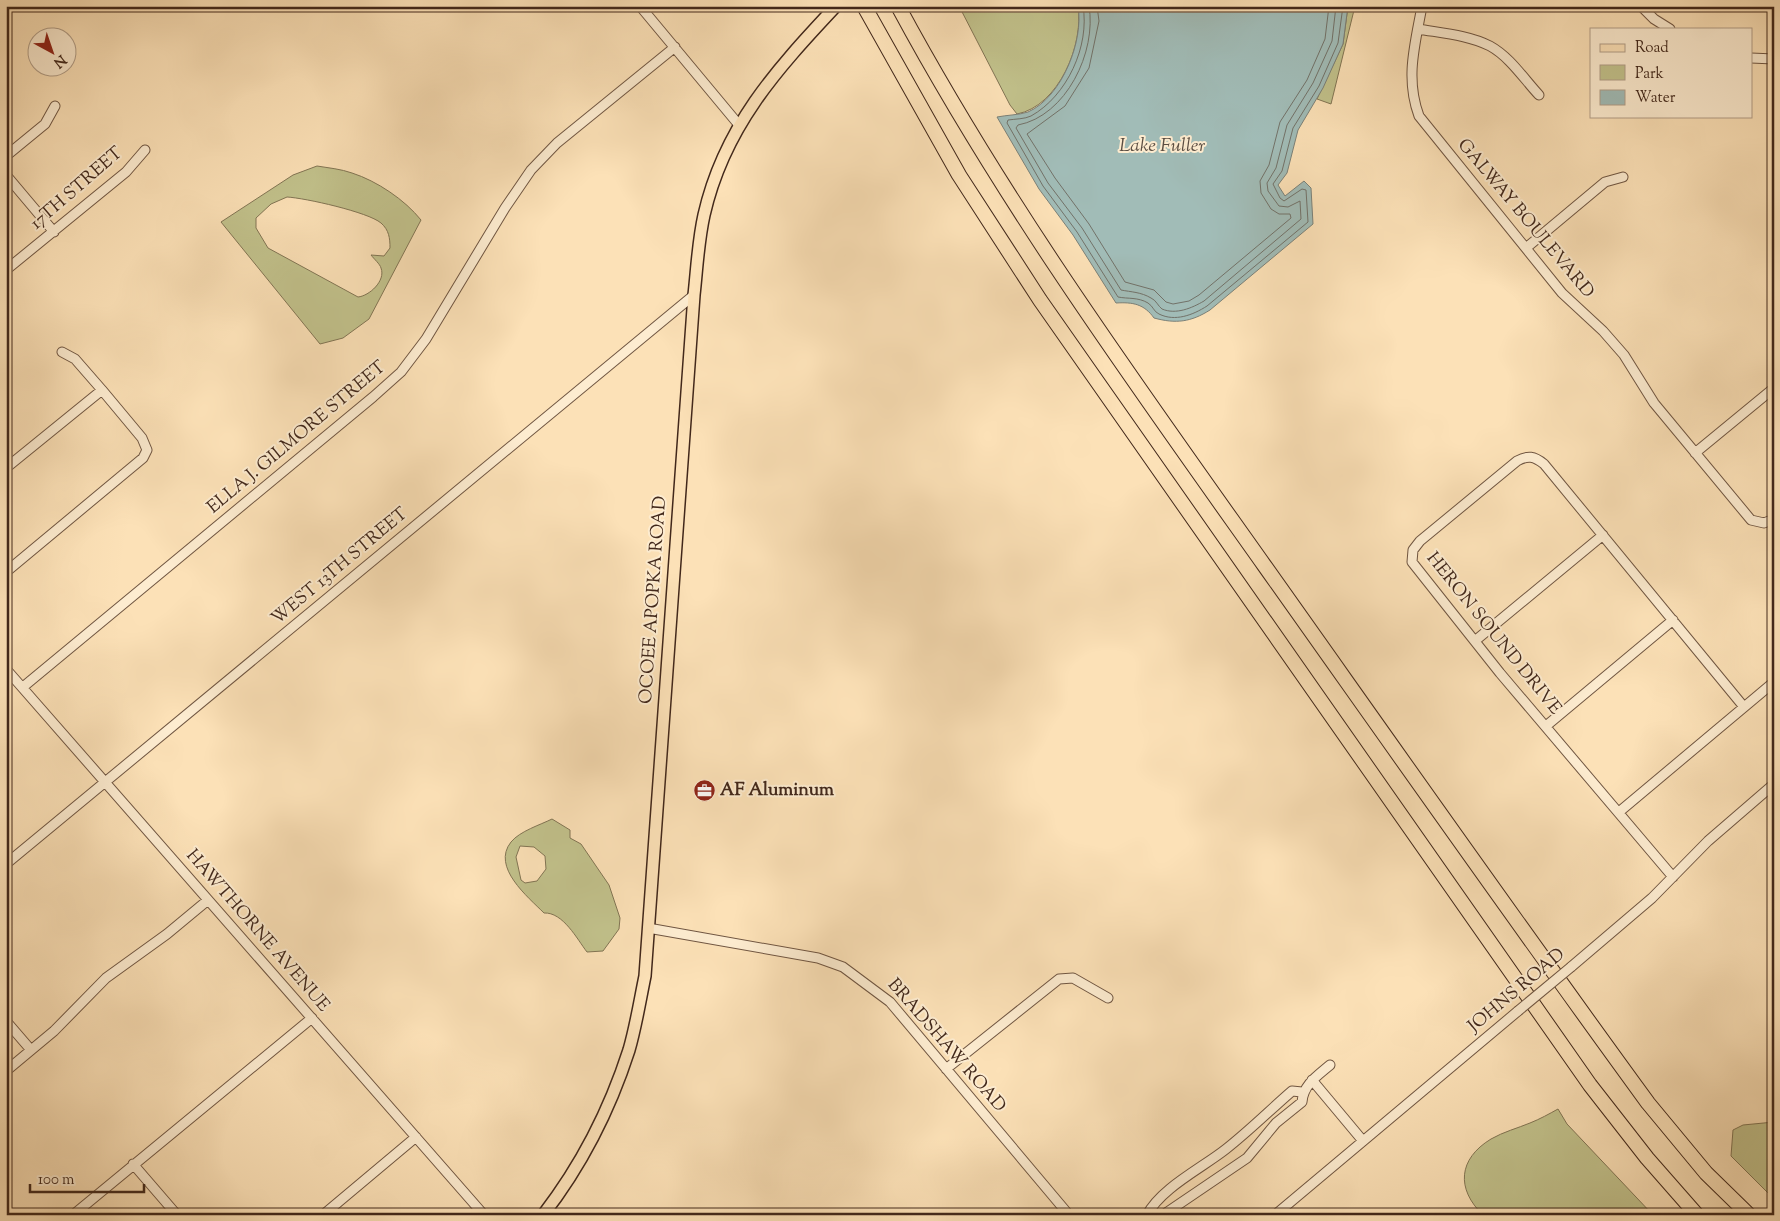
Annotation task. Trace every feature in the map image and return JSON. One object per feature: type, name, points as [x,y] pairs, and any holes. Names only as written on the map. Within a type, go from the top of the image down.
[{"type":"highway","points":[[898,6],[955,109],[994,172],[1107,343],[1648,1103],[1706,1173],[1749,1215]]},
{"type":"highway","points":[[864,7],[954,168],[1040,300],[1590,1085],[1647,1158],[1697,1215]]},
{"type":"main road","name":"OCOEE APOPKA ROAD","points":[[543,1215],[569,1180],[606,1111],[629,1049],[645,976],[694,295],[704,215],[715,178],[738,125],[773,75],[836,6]]},
{"type":"street","points":[[640,6],[738,125]]},
{"type":"street","name":"GALWAY BOULEVARD","points":[[1422,6],[1411,73],[1412,97],[1419,116],[1562,293],[1603,331],[1624,355],[1654,403],[1751,520],[1764,523],[1774,519]]},
{"type":"street","points":[[1641,6],[1654,19],[1668,28]]},
{"type":"street","points":[[1418,29],[1475,40],[1491,46],[1507,59],[1538,95]]},
{"type":"street","name":"ELLA J. GILMORE STREET","points":[[23,687],[401,372],[426,340],[505,208],[531,170],[557,143],[675,47]]},
{"type":"street","points":[[1752,58],[1774,59]]},
{"type":"street","points":[[6,156],[46,124],[55,106]]},
{"type":"street","name":"17TH STREET","points":[[6,270],[126,172],[145,150]]},
{"type":"street","points":[[6,175],[54,232]]},
{"type":"street","points":[[1526,248],[1605,182],[1624,178]]},
{"type":"street","name":"WEST 13TH STREET","points":[[6,864],[694,295]]},
{"type":"street","points":[[6,572],[144,458],[147,450],[142,438],[102,390],[75,359],[62,352]]},
{"type":"street","points":[[1695,453],[1774,388]]},
{"type":"street","points":[[8,463],[102,390]]},
{"type":"street","name":"HERON SOUND DRIVE","points":[[1673,877],[1412,562],[1413,550],[1435,529],[1517,461],[1530,456],[1544,464],[1744,707]]},
{"type":"street","points":[[1476,640],[1602,535]]},
{"type":"street","points":[[1546,726],[1673,620]]},
{"type":"street","name":"HAWTHORNE AVENUE","points":[[6,669],[484,1215]]},
{"type":"street","points":[[1619,812],[1774,682]]},
{"type":"street","name":"JOHNS ROAD","points":[[1275,1215],[1652,898],[1708,842],[1774,784]]},
{"type":"street","points":[[6,1070],[54,1031],[106,978],[167,934],[208,900]]},
{"type":"street","name":"BRADSHAW ROAD","points":[[648,928],[818,958],[843,966],[890,1002],[1069,1215]]},
{"type":"street","points":[[946,1069],[1059,979],[1073,978],[1108,998]]},
{"type":"street","points":[[73,1215],[312,1018]]},
{"type":"street","points":[[6,1021],[31,1050]]},
{"type":"street","points":[[1164,1215],[1247,1158],[1276,1123],[1302,1102],[1302,1092],[1312,1080],[1330,1065]]},
{"type":"street","points":[[1312,1080],[1363,1141]]},
{"type":"street","points":[[1147,1215],[1152,1206],[1193,1171],[1227,1149],[1292,1091],[1302,1092]]},
{"type":"street","points":[[323,1215],[416,1137]]},
{"type":"street","points":[[133,1164],[177,1215]]},
{"type":"green space","points":[[959,6],[1078,6],[1077,38],[1072,55],[1066,71],[1045,99],[1032,109],[1017,114],[1010,105]]},
{"type":"green space","points":[[1348,6],[1355,6],[1331,104],[1317,99],[1343,44]]},
{"type":"green space","points":[[317,166],[361,176],[390,192],[407,205],[421,220],[369,319],[343,338],[320,344],[221,222],[293,175]],"holes":[[[287,197],[363,214],[381,223],[386,228],[390,248],[384,256],[371,255],[381,268],[382,273],[376,287],[367,294],[358,297],[268,248],[256,228],[256,218],[271,204]]]},
{"type":"green space","points":[[552,819],[570,830],[570,838],[581,844],[609,885],[620,918],[619,929],[603,951],[587,952],[563,921],[551,914],[544,913],[521,890],[508,871],[505,861],[506,852],[511,842],[525,831]],"holes":[[[520,846],[534,847],[545,856],[546,869],[537,881],[525,883],[521,880],[516,857]]]},
{"type":"green space","points":[[1558,1109],[1567,1124],[1653,1215],[1483,1215],[1474,1205],[1468,1195],[1464,1175],[1472,1156],[1491,1139]]},
{"type":"green space","points":[[1774,1122],[1774,1199],[1731,1156],[1733,1130],[1743,1125]]},
{"type":"water","name":"Lake Fuller","points":[[1078,6],[1348,6],[1343,44],[1323,88],[1298,130],[1287,173],[1278,185],[1285,196],[1304,181],[1311,188],[1313,224],[1210,310],[1196,317],[1183,321],[1162,320],[1154,318],[1138,305],[1116,303],[1073,235],[1039,189],[997,117],[1028,112],[1040,105],[1051,94],[1060,81],[1074,51],[1078,35]]},
{"type":"place","name":"AF Aluminum","points":[[704,791]]}]
